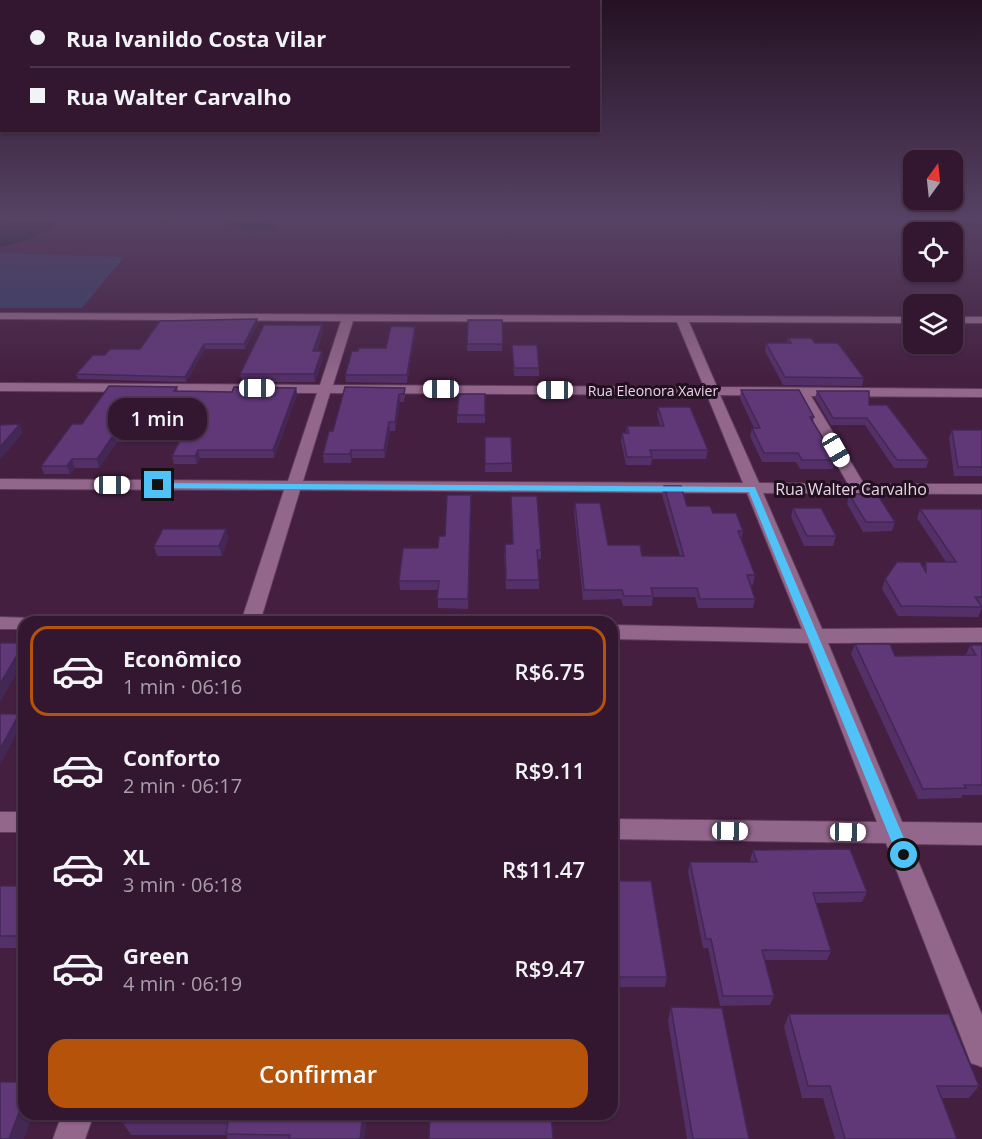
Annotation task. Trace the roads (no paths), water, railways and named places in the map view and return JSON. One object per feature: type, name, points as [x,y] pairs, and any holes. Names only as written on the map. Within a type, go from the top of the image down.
[{"type":"street","points":[[0,316],[903,320]]},
{"type":"street","points":[[0,331],[16,316]]},
{"type":"street","points":[[252,616],[348,317]]},
{"type":"street","points":[[682,320],[815,636],[982,1052]]},
{"type":"street","points":[[963,320],[982,320]]},
{"type":"street","name":"Rua Eleonora Xavier","points":[[0,387],[982,393]]},
{"type":"street","points":[[802,392],[859,489]]},
{"type":"street","name":"Rua Walter Carvalho","points":[[0,484],[982,489]]},
{"type":"street","points":[[0,623],[18,623]]},
{"type":"street","points":[[618,632],[815,636],[982,635]]},
{"type":"street","points":[[0,822],[18,822]]},
{"type":"street","points":[[618,829],[982,834]]},
{"type":"street","points":[[69,1139],[76,1120]]}]
